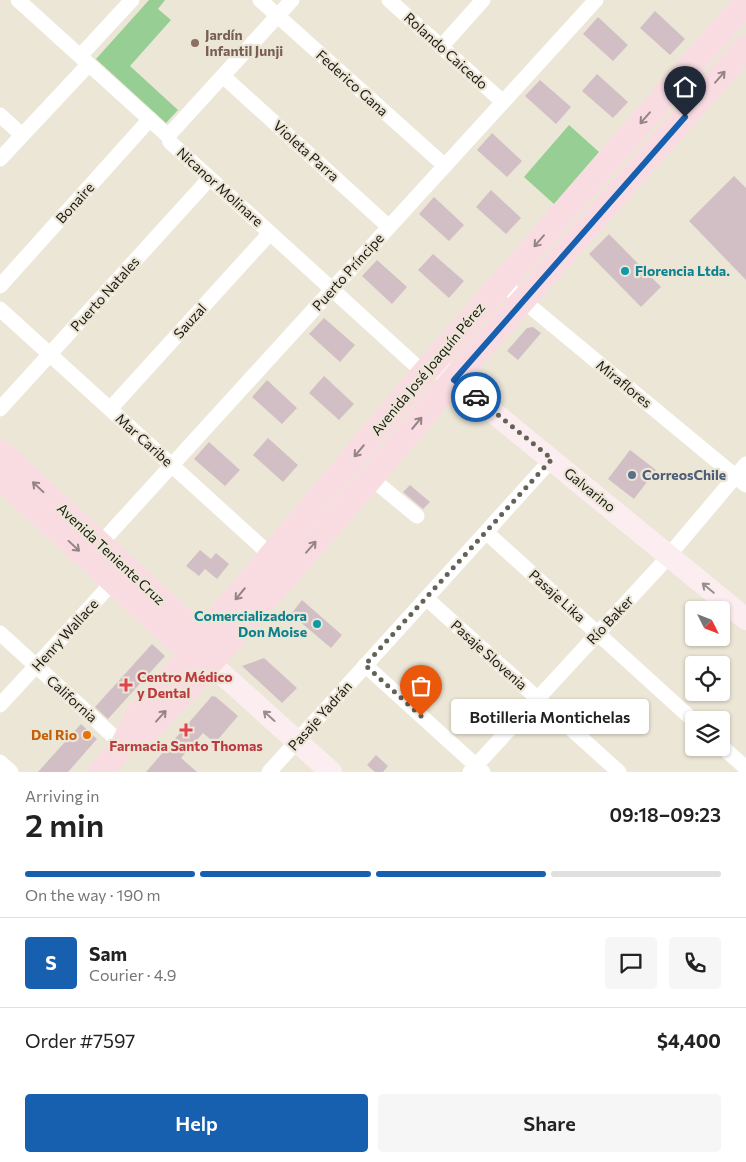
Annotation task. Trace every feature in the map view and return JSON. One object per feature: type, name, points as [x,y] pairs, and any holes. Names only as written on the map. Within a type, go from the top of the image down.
[{"type":"main road","name":"Avenida José Joaquín Pérez","points":[[280,564],[428,368],[746,2]]},
{"type":"main road","name":"Avenida José Joaquín Pérez","points":[[101,772],[123,745],[150,728],[201,651],[280,564],[371,478],[454,380],[746,47]]},
{"type":"main road","points":[[591,181],[612,200]]},
{"type":"main road","name":"Avenida Teniente Cruz","points":[[0,452],[100,544],[125,580]]},
{"type":"main road","name":"Avenida Teniente Cruz","points":[[0,477],[125,580],[201,651]]},
{"type":"street","name":"Nicanor Molinare","points":[[18,0],[150,119],[168,136],[170,142],[332,290],[428,368]]},
{"type":"street","points":[[0,159],[22,135],[132,0]]},
{"type":"street","name":"Federico Gana","points":[[260,0],[445,166]]},
{"type":"street","points":[[168,136],[292,0]]},
{"type":"street","name":"Rolando Caicedo","points":[[389,0],[503,102]]},
{"type":"street","points":[[441,46],[483,0]]},
{"type":"street","name":"Puerto Príncipe","points":[[100,544],[596,0]]},
{"type":"street","name":"Violeta Parra","points":[[223,76],[389,227]]},
{"type":"street","points":[[0,115],[22,135]]},
{"type":"street","name":"Bonaire","points":[[0,286],[150,119]]},
{"type":"street","name":"Puerto Natales","points":[[0,409],[210,178]]},
{"type":"street","name":"Sauzal","points":[[110,409],[270,233]]},
{"type":"street","name":"Miraflores","points":[[502,284],[741,480]]},
{"type":"street","name":"Mar Caribe","points":[[0,309],[280,564]]},
{"type":"street","name":"Galvarino","points":[[428,368],[454,380],[746,619]]},
{"type":"street","name":"Pasaje Yadrán","points":[[269,772],[552,459]]},
{"type":"street","name":"Río Baker","points":[[477,770],[538,698],[597,633],[741,480],[746,464]]},
{"type":"street","points":[[371,478],[417,516]]},
{"type":"street","name":"Pasaje Lika","points":[[486,532],[685,713]]},
{"type":"street","name":"Henry Wallace","points":[[0,705],[36,666],[125,580]]},
{"type":"street","name":"Pasaje Slovenia","points":[[426,598],[619,772]]},
{"type":"street","name":"California","points":[[0,633],[123,745]]},
{"type":"street","name":"Avenida Teniente Cruz","points":[[201,651],[331,772]]},
{"type":"street","points":[[365,665],[477,770]]},
{"type":"street","points":[[730,754],[746,768]]},
{"type":"street","points":[[0,762],[11,772]]},
{"type":"green space","points":[[149,0],[165,0],[158,9],[171,20],[130,66],[178,110],[166,123],[96,59]]},
{"type":"green space","points":[[569,125],[599,152],[554,204],[524,177]]},
{"type":"building","points":[[655,11],[685,39],[670,55],[640,28]]},
{"type":"building","points":[[598,17],[628,45],[613,61],[583,34]]},
{"type":"building","points":[[597,74],[628,102],[613,118],[582,91]]},
{"type":"building","points":[[540,80],[571,107],[556,124],[525,96]]},
{"type":"building","points":[[492,133],[522,161],[507,177],[477,150]]},
{"type":"building","points":[[734,176],[746,188],[746,280],[689,221]]},
{"type":"building","points":[[491,190],[521,218],[506,234],[476,207]]},
{"type":"building","points":[[434,197],[464,225],[449,241],[419,214]]},
{"type":"building","name":"Florencia Ltda.","points":[[609,234],[661,287],[641,307],[589,254]]},
{"type":"building","points":[[433,254],[464,281],[449,298],[418,270]]},
{"type":"building","points":[[377,260],[407,287],[392,304],[362,276]]},
{"type":"building","points":[[324,318],[355,345],[340,362],[309,334]]},
{"type":"building","points":[[533,327],[541,333],[518,360],[507,351],[527,328]]},
{"type":"building","points":[[324,376],[354,404],[339,420],[309,393]]},
{"type":"building","points":[[267,380],[297,408],[282,424],[252,397]]},
{"type":"building","points":[[268,438],[298,465],[283,482],[253,455]]},
{"type":"building","points":[[209,442],[240,470],[225,486],[194,459]]},
{"type":"building","name":"CorreosChile","points":[[630,450],[656,470],[634,499],[608,479]]},
{"type":"building","points":[[410,485],[430,502],[423,509],[403,492]]},
{"type":"building","points":[[200,550],[211,559],[216,553],[229,564],[217,579],[205,569],[199,576],[186,566]]},
{"type":"building","name":"Comercializadora Don Moise","points":[[302,600],[342,635],[331,648],[291,614]]},
{"type":"building","points":[[152,644],[165,656],[108,719],[95,707]]},
{"type":"building","points":[[264,658],[297,688],[282,703],[242,666]]},
{"type":"building","points":[[212,696],[216,697],[238,716],[215,743],[203,733],[181,758],[197,772],[146,772]]},
{"type":"building","points":[[81,724],[97,739],[68,772],[38,772]]},
{"type":"building","points":[[376,755],[388,766],[383,772],[375,772],[367,765]]},
{"type":"way so far","points":[[421,716],[365,665],[552,459],[476,397]]},
{"type":"place","name":"Jardín Infantil Junji","points":[[195,43]]},
{"type":"place","name":"Florencia Ltda.","points":[[625,271]]},
{"type":"place","name":"CorreosChile","points":[[632,475]]},
{"type":"place","name":"Comercializadora Don Moise","points":[[317,624]]},
{"type":"place","name":"Centro Médico y Dental","points":[[126,685]]},
{"type":"place","name":"Botilleria Montichelas","points":[[421,716]]},
{"type":"place","name":"Farmacia Santo Thomas","points":[[186,730]]},
{"type":"place","name":"Del Rio","points":[[87,735]]},
{"type":"route","points":[[476,397],[454,380],[685,117]]}]
